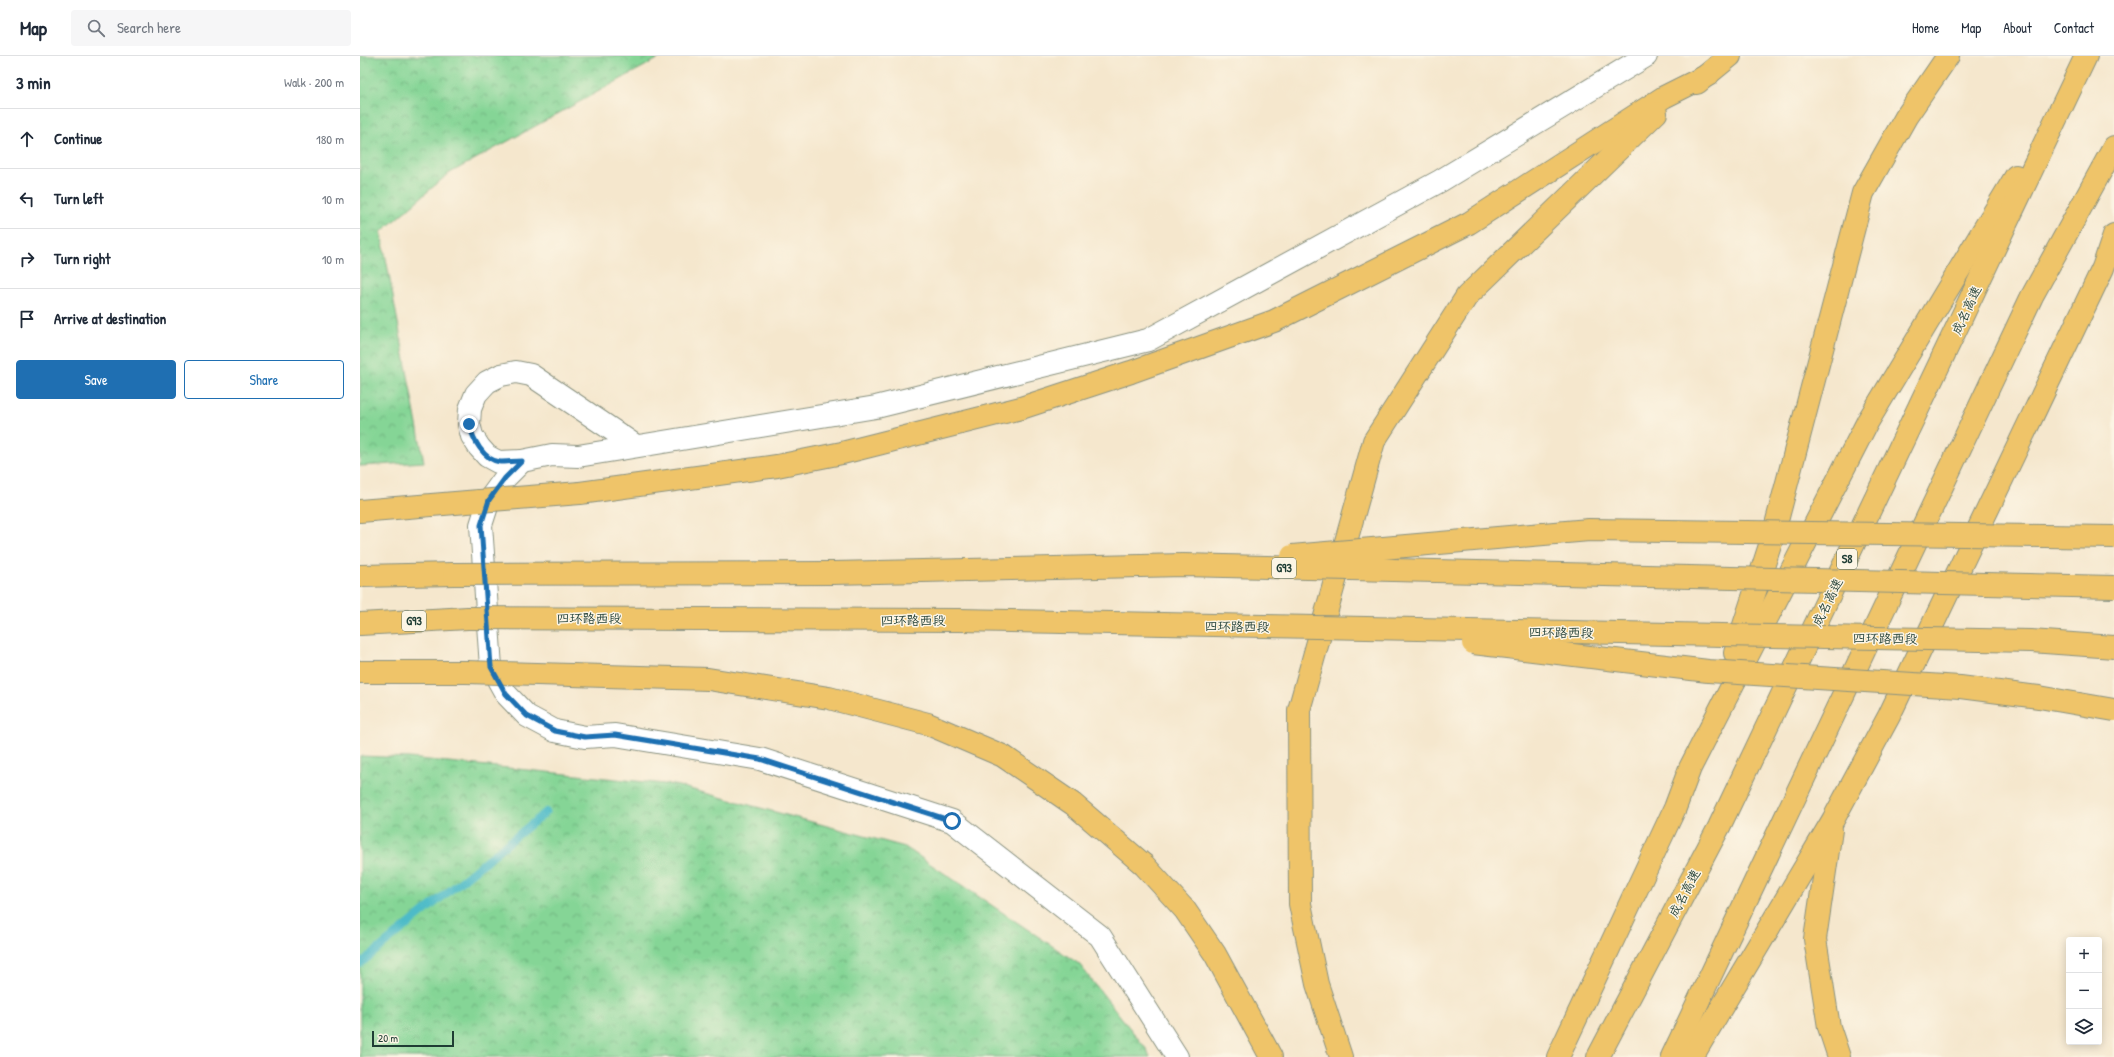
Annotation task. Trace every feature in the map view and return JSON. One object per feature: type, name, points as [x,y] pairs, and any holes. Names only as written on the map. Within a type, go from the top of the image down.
[{"type":"highway","points":[[1342,1057],[1317,984],[1300,904],[1299,710],[1374,441],[1467,296],[1664,106],[1730,56]]},
{"type":"highway","points":[[1558,1057],[1675,808],[1734,655],[1773,536],[1863,193],[1906,117],[1948,56]]},
{"type":"highway","points":[[1690,768],[1868,421],[2081,65]]},
{"type":"highway","name":"成名高速","points":[[1598,1057],[1719,827],[2081,65]]},
{"type":"highway","points":[[360,511],[580,493],[776,466],[850,451],[1021,408],[1131,372],[1274,320],[1468,223],[1664,97],[1708,74]]},
{"type":"highway","points":[[1672,1057],[2032,296],[2114,146]]},
{"type":"highway","points":[[1692,1057],[1833,820],[1889,716],[2108,260],[2114,236]]},
{"type":"highway","points":[[1183,566],[1589,530],[2114,537]]},
{"type":"highway","name":"G93","points":[[360,576],[454,574],[825,573],[1183,566],[2114,587]]},
{"type":"highway","name":"四环路西段","points":[[360,624],[468,618],[951,620],[2031,641],[2114,647]]},
{"type":"highway","points":[[1347,628],[1708,671],[1960,687],[2039,697],[2114,710]]},
{"type":"highway","points":[[360,672],[466,672],[708,679],[829,698],[928,724],[1003,756],[1073,804],[1144,865],[1185,910],[1215,954],[1271,1057]]},
{"type":"highway","points":[[1833,820],[1815,939],[1829,1027],[1839,1057]]},
{"type":"street","points":[[636,446],[531,375],[516,372],[501,374],[487,382],[476,394],[470,409],[469,424],[472,436],[483,452],[498,462],[522,461],[552,455],[578,456],[876,407],[1148,340],[1440,181],[1646,56]]},
{"type":"street","points":[[522,461],[505,478],[489,500],[481,525],[491,667],[506,694],[527,716],[555,731],[585,737],[615,735],[760,759],[952,821],[1100,936],[1177,1057]]},
{"type":"green space","points":[[360,56],[663,56],[448,174],[381,232],[424,462],[360,466]]},
{"type":"green space","points":[[360,756],[409,758],[675,785],[905,847],[1079,964],[1147,1050],[1150,1057],[360,1057]]},
{"type":"waterway","points":[[360,964],[546,812]]},
{"type":"route","points":[[469,424],[472,436],[479,447],[488,456],[498,462],[522,461],[505,478],[489,500],[481,525],[491,667],[506,694],[527,716],[555,731],[585,737],[615,735],[760,759],[952,821]]}]
